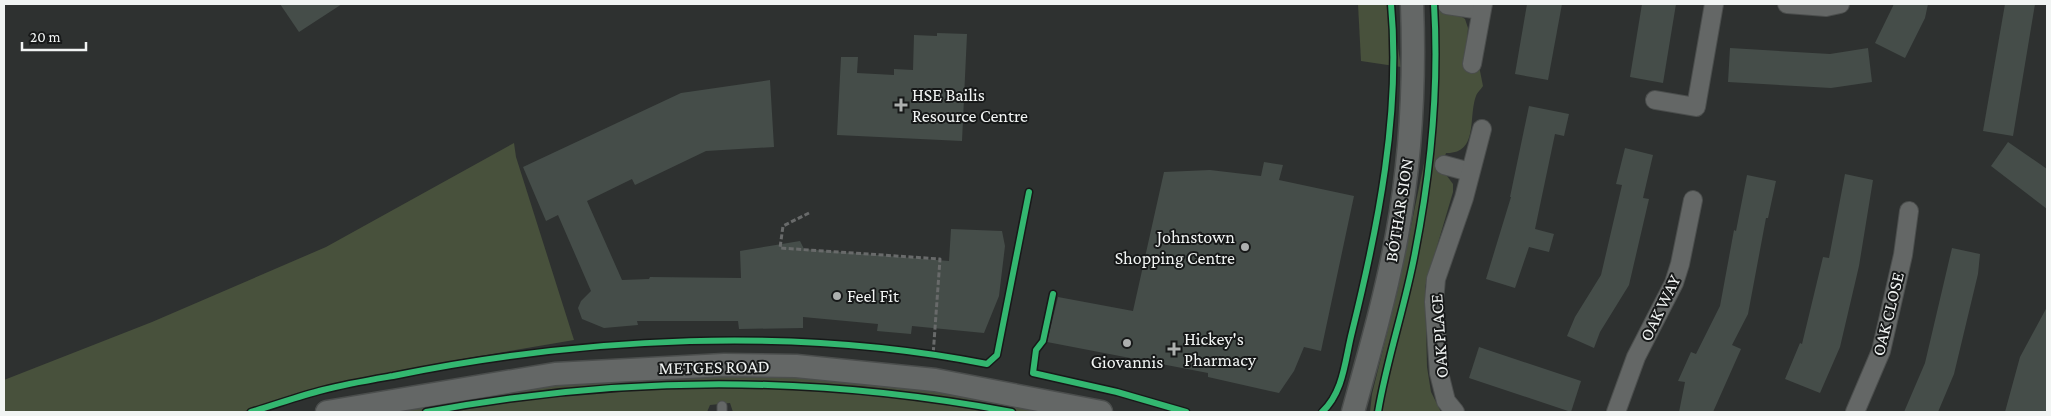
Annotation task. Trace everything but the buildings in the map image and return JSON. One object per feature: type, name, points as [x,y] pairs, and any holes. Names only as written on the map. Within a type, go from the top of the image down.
[{"type":"street","name":"BÓTHAR SION","points":[[1353,412],[1374,336],[1397,235],[1411,135],[1412,4]]},
{"type":"street","points":[[1655,100],[1696,107],[1714,4]]},
{"type":"street","points":[[1788,4],[1826,7],[1840,4]]},
{"type":"street","points":[[1447,5],[1482,7],[1472,64]]},
{"type":"street","name":"OAK PLACE","points":[[1455,412],[1446,401],[1439,373],[1434,302],[1436,280],[1464,198],[1482,129]]},
{"type":"street","points":[[1444,165],[1470,172]]},
{"type":"street","name":"OAK WAY","points":[[1616,412],[1636,357],[1674,283],[1680,264],[1693,200]]},
{"type":"street","name":"OAK CLOSE","points":[[1855,412],[1881,351],[1903,255],[1909,211]]},
{"type":"street","name":"METGES ROAD","points":[[326,412],[555,374],[724,365],[796,366],[935,380],[1100,412]]},
{"type":"path","points":[[809,213],[783,226],[780,248],[940,258],[933,356]]},
{"type":"path","points":[[925,355],[941,357]]},
{"type":"green space","points":[[1358,4],[1391,4],[1401,67],[1361,61]]},
{"type":"green space","points":[[1438,4],[1451,4],[1457,14],[1465,19],[1468,28],[1465,64],[1479,66],[1483,86],[1476,96],[1468,141],[1456,152],[1446,153],[1441,168],[1453,184],[1453,192],[1425,287],[1427,367],[1431,392],[1441,412],[1370,412],[1372,394],[1398,289],[1439,91]]},
{"type":"green space","points":[[514,143],[516,157],[574,340],[457,360],[297,394],[242,412],[4,412],[4,380],[152,322],[326,247]]},
{"type":"green space","points":[[773,373],[890,382],[1063,412],[733,412],[730,403],[710,405],[707,412],[392,412],[547,385]]},
{"type":"cycle path","points":[[1322,412],[1335,395],[1343,375],[1378,211],[1390,128],[1393,86],[1391,4]]},
{"type":"cycle path","points":[[1378,412],[1411,273],[1421,222],[1434,98],[1434,4]]},
{"type":"cycle path","points":[[251,412],[314,392],[367,381],[539,352],[614,345],[690,341],[840,344],[914,352],[987,364],[997,355],[1029,192]]},
{"type":"cycle path","points":[[1053,294],[1043,341],[1036,350],[1033,373],[1117,392],[1186,412]]},
{"type":"cycle path","points":[[426,412],[573,391],[719,384],[865,391],[1012,412]]},
{"type":"place","name":"HSE Bailis Resource Centre","points":[[901,105]]},
{"type":"place","name":"Johnstown Shopping Centre","points":[[1245,247]]},
{"type":"place","name":"Feel Fit","points":[[837,296]]},
{"type":"place","name":"Giovannis","points":[[1127,343]]},
{"type":"place","name":"Hickey's Pharmacy","points":[[1174,349]]}]
